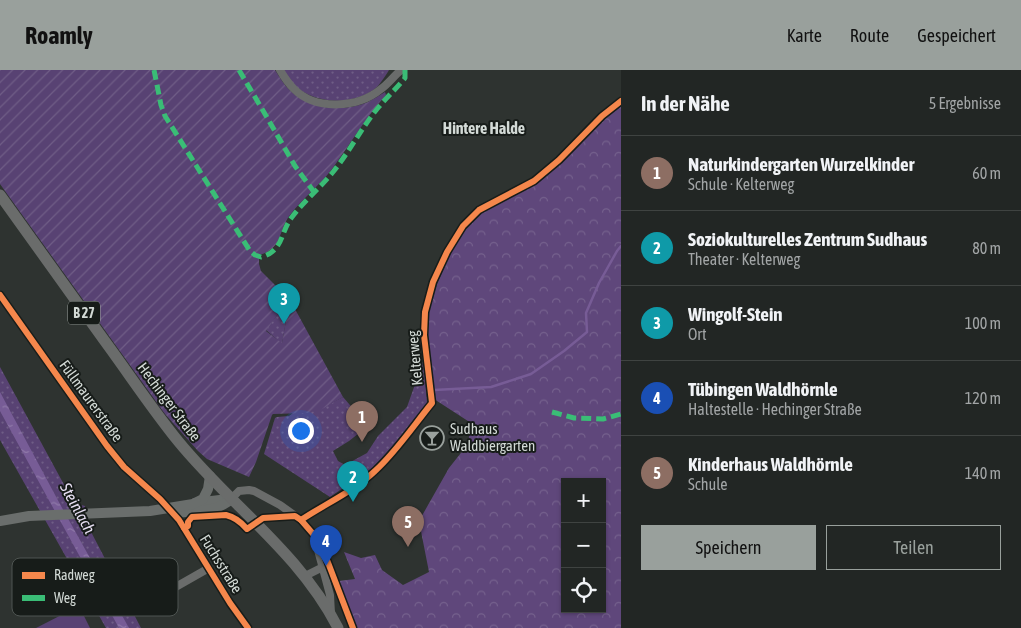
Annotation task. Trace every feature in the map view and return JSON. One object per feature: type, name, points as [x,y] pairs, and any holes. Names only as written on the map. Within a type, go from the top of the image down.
[{"type":"main road","name":"Hechinger Straße","points":[[0,195],[178,442],[280,547],[305,576],[331,614],[338,628]]},
{"type":"street","points":[[280,70],[294,90],[324,104],[364,99],[381,90],[401,70]]},
{"type":"street","name":"Kelterweg","points":[[301,520],[356,486],[375,471],[432,403],[424,335],[425,312],[433,282],[447,252],[463,226],[479,210],[534,181],[559,160],[602,116],[621,101]]},
{"type":"street","name":"Füllmaurerstraße","points":[[0,295],[107,446],[124,467],[171,511]]},
{"type":"street","points":[[193,504],[203,499],[208,488],[210,476]]},
{"type":"street","name":"Hechinger Straße","points":[[232,498],[239,491],[254,491],[280,505],[301,520],[314,535],[331,600],[331,614]]},
{"type":"street","points":[[171,511],[193,504],[232,498]]},
{"type":"street","points":[[0,521],[24,516],[210,509],[227,503],[232,498]]},
{"type":"street","name":"Fuchsstraße","points":[[171,511],[180,520],[248,628]]},
{"type":"street","points":[[305,576],[323,567]]},
{"type":"street","points":[[178,586],[209,568]]},
{"type":"shaded area","points":[[0,70],[275,70],[294,94],[311,103],[330,108],[359,105],[385,92],[386,95],[364,122],[332,169],[290,215],[276,244],[267,252],[259,255],[261,271],[283,293],[273,305],[280,311],[266,331],[282,343],[289,298],[343,397],[322,409],[307,413],[273,414],[249,477],[207,459],[165,414],[0,184]]},
{"type":"shaded area","points":[[284,70],[389,70],[378,86],[369,93],[348,100],[337,101],[314,97],[304,92],[289,79]]},
{"type":"shaded area","points":[[283,293],[289,298],[282,344],[266,330],[280,311],[273,305]]},
{"type":"shaded area","points":[[424,359],[427,403],[393,446],[372,468],[330,497],[264,454],[275,418],[289,416],[293,413],[313,411],[343,397],[368,426],[333,451],[338,461],[345,465],[367,453],[378,436],[407,407]]},
{"type":"shaded area","points":[[0,367],[74,503],[85,506],[88,526],[105,558],[67,558],[0,440]]},
{"type":"shaded area","points":[[59,616],[84,616],[90,628],[36,628]]},
{"type":"shaded area","points":[[99,616],[135,616],[141,628],[106,628]]},
{"type":"green space","points":[[621,105],[621,628],[351,628],[337,590],[339,581],[355,579],[344,552],[361,558],[375,555],[382,570],[403,585],[429,572],[419,521],[449,468],[468,444],[471,423],[434,399],[428,314],[437,284],[450,254],[465,228],[481,212],[536,183]]},
{"type":"water","points":[[0,392],[90,558],[81,558],[0,411]]},
{"type":"water","points":[[112,616],[122,616],[129,628],[119,628]]},
{"type":"waterway","points":[[434,390],[491,387],[531,374],[564,351],[587,332],[586,313],[599,283],[621,246]]},
{"type":"marked path","points":[[154,70],[165,116],[250,251],[261,257],[278,246],[292,217],[333,172],[377,109],[405,78],[405,70]]},
{"type":"marked path","points":[[239,70],[295,166],[314,192]]},
{"type":"marked path","points":[[552,412],[574,418],[603,419],[621,414]]},
{"type":"cycle path","points":[[301,520],[349,491],[383,464],[432,403],[424,335],[425,312],[433,282],[447,252],[463,226],[479,210],[534,181],[559,160],[602,116],[621,101]]},
{"type":"cycle path","points":[[0,295],[107,446],[124,467],[160,499],[179,520],[230,603],[248,628]]},
{"type":"cycle path","points":[[184,528],[188,526],[188,522],[192,517],[226,515],[238,520],[247,529],[263,518],[295,516],[314,535],[324,552],[353,628]]},
{"type":"place","name":"Wingolf-Stein","points":[[284,324]]},
{"type":"place","name":"Sudhaus Waldbiergarten","points":[[432,438]]},
{"type":"place","name":"Naturkindergarten Wurzelkinder","points":[[362,442]]},
{"type":"place","name":"Soziokulturelles Zentrum Sudhaus","points":[[353,502]]},
{"type":"place","name":"Kinderhaus Waldhörnle","points":[[408,547]]},
{"type":"place","name":"Tübingen Waldhörnle","points":[[326,566]]},
{"type":"district","name":"Hintere Halde","points":[[484,128]]},
{"type":"water label","name":"Steinlach","points":[[78,508]]}]
